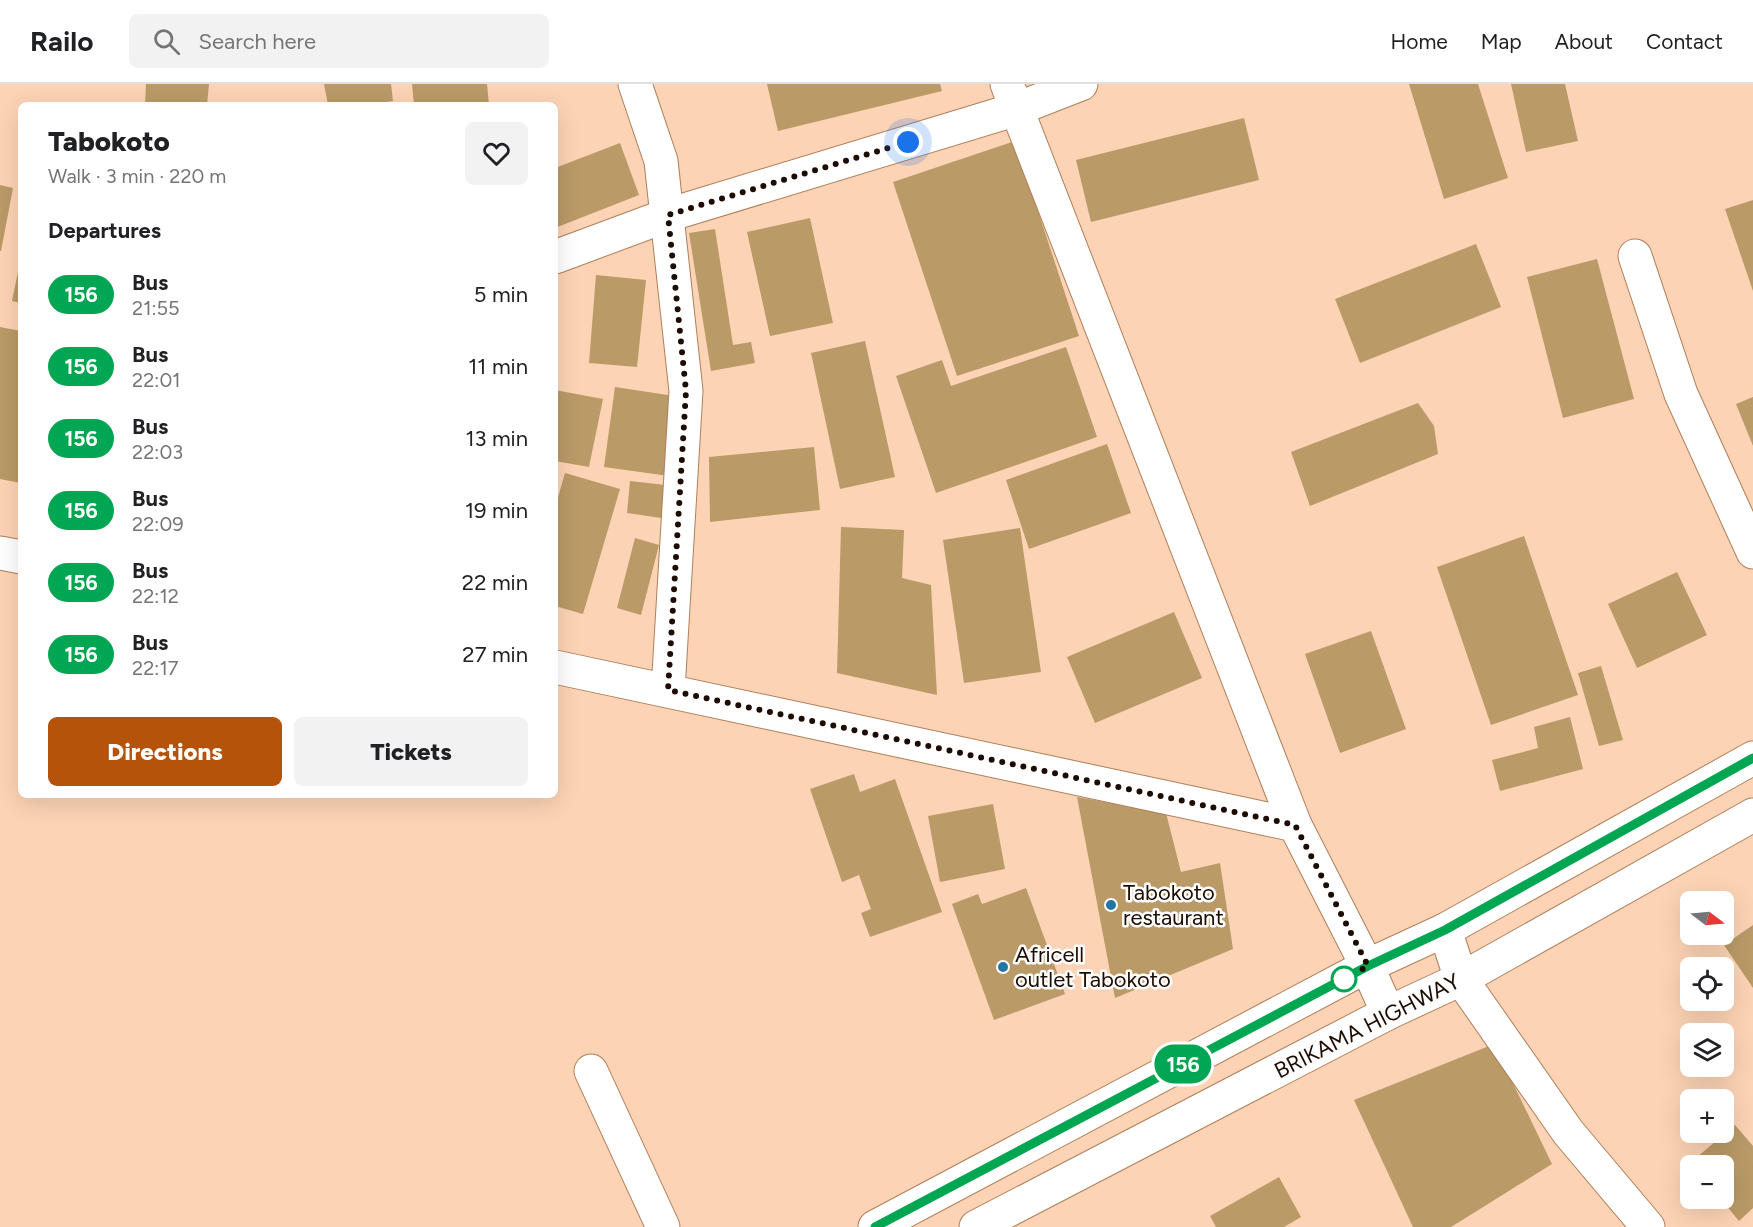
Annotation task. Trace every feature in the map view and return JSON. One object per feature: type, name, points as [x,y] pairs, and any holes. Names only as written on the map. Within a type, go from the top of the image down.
[{"type":"main road","points":[[635,84],[660,161],[668,215],[686,391],[668,690]]},
{"type":"main road","points":[[558,256],[668,215],[1012,96],[1081,84]]},
{"type":"main road","points":[[1012,96],[1295,825],[1368,966],[1388,1013]]},
{"type":"main road","points":[[1635,256],[1681,394],[1753,552]]},
{"type":"main road","points":[[0,553],[18,556]]},
{"type":"main road","points":[[558,668],[1295,825]]},
{"type":"main road","points":[[875,1227],[1368,966],[1445,930],[1753,758]]},
{"type":"main road","name":"BRIKAMA HIGHWAY","points":[[976,1227],[1388,1013],[1461,979],[1753,815]]},
{"type":"main road","points":[[1445,930],[1461,979],[1568,1132],[1648,1227]]},
{"type":"main road","points":[[591,1071],[663,1227]]},
{"type":"building","points":[[146,84],[209,84],[207,102],[145,102]]},
{"type":"building","points":[[324,84],[391,84],[393,101],[327,102]]},
{"type":"building","points":[[412,84],[487,84],[489,102],[414,102]]},
{"type":"building","points":[[767,84],[940,84],[942,91],[778,131]]},
{"type":"building","points":[[1409,84],[1478,84],[1508,178],[1444,199]]},
{"type":"building","points":[[1511,84],[1565,84],[1578,141],[1526,152]]},
{"type":"building","points":[[1244,118],[1259,180],[1091,222],[1076,160]]},
{"type":"building","points":[[1015,141],[1079,336],[957,376],[893,182]]},
{"type":"building","points":[[620,143],[639,195],[558,227],[558,167]]},
{"type":"building","points":[[0,185],[13,188],[1,251],[0,251]]},
{"type":"building","points":[[1753,200],[1753,291],[1725,209]]},
{"type":"building","points":[[810,218],[833,323],[770,336],[747,232]]},
{"type":"building","points":[[715,229],[733,345],[751,342],[755,363],[711,371],[689,233]]},
{"type":"building","points":[[1476,244],[1501,307],[1360,363],[1335,299]]},
{"type":"building","points":[[1597,259],[1634,399],[1563,418],[1527,277]]},
{"type":"building","points":[[18,272],[18,302],[12,301]]},
{"type":"building","points":[[596,275],[646,280],[637,367],[589,363]]},
{"type":"building","points":[[0,327],[18,330],[18,482],[0,479]]},
{"type":"building","points":[[865,341],[895,477],[840,489],[811,353]]},
{"type":"building","points":[[1066,347],[1097,437],[936,493],[896,376],[942,360],[951,386]]},
{"type":"building","points":[[615,387],[681,397],[669,476],[604,467]]},
{"type":"building","points":[[558,391],[603,399],[589,467],[558,462]]},
{"type":"building","points":[[1753,397],[1753,446],[1736,404]]},
{"type":"building","points":[[1418,403],[1434,426],[1438,454],[1310,506],[1291,452]]},
{"type":"building","points":[[1107,444],[1131,513],[1029,549],[1006,480]]},
{"type":"building","points":[[814,447],[820,510],[710,522],[709,457]]},
{"type":"building","points":[[565,473],[620,489],[583,614],[558,607],[558,498]]},
{"type":"building","points":[[630,481],[665,485],[661,518],[627,513]]},
{"type":"building","points":[[841,527],[904,530],[902,578],[931,585],[937,695],[837,673]]},
{"type":"building","points":[[1020,528],[1041,672],[964,683],[943,540]]},
{"type":"building","points":[[1524,536],[1578,695],[1491,725],[1437,567]]},
{"type":"building","points":[[635,538],[659,545],[641,615],[617,608]]},
{"type":"building","points":[[1677,572],[1707,635],[1637,668],[1608,604]]},
{"type":"building","points":[[1174,612],[1202,678],[1095,723],[1067,657]]},
{"type":"building","points":[[1371,631],[1406,729],[1340,753],[1305,654]]},
{"type":"building","points":[[1601,666],[1623,740],[1599,746],[1578,673]]},
{"type":"building","points":[[1570,717],[1583,769],[1500,791],[1492,760],[1538,748],[1534,727]]},
{"type":"building","points":[[854,774],[860,792],[895,779],[942,912],[870,937],[861,913],[871,909],[859,875],[842,882],[810,789]]},
{"type":"building","points":[[1077,797],[1166,813],[1181,872],[1220,863],[1233,949],[1115,998]]},
{"type":"building","points":[[993,804],[1005,869],[940,882],[928,816]]},
{"type":"building","points":[[1026,888],[1065,994],[994,1020],[952,904],[978,894],[982,904]]},
{"type":"building","points":[[1753,925],[1753,988],[1724,945],[1734,945],[1734,938]]},
{"type":"building","points":[[1494,1044],[1552,1164],[1451,1227],[1413,1227],[1354,1100]]},
{"type":"building","points":[[1734,1126],[1753,1146],[1753,1208],[1739,1221],[1729,1209],[1734,1209],[1734,1155],[1699,1155],[1714,1143],[1734,1143]]},
{"type":"building","points":[[1279,1177],[1301,1217],[1284,1227],[1216,1227],[1210,1216]]},
{"type":"bus line","name":"156","points":[[875,1227],[1368,966],[1445,930],[1753,758]]},
{"type":"place","name":"Tabokoto restaurant","points":[[1111,905]]},
{"type":"place","name":"Africell outlet Tabokoto","points":[[1003,967]]},
{"type":"route","points":[[908,142],[668,215],[686,391],[668,690],[1295,825],[1368,966],[1344,979]]}]
